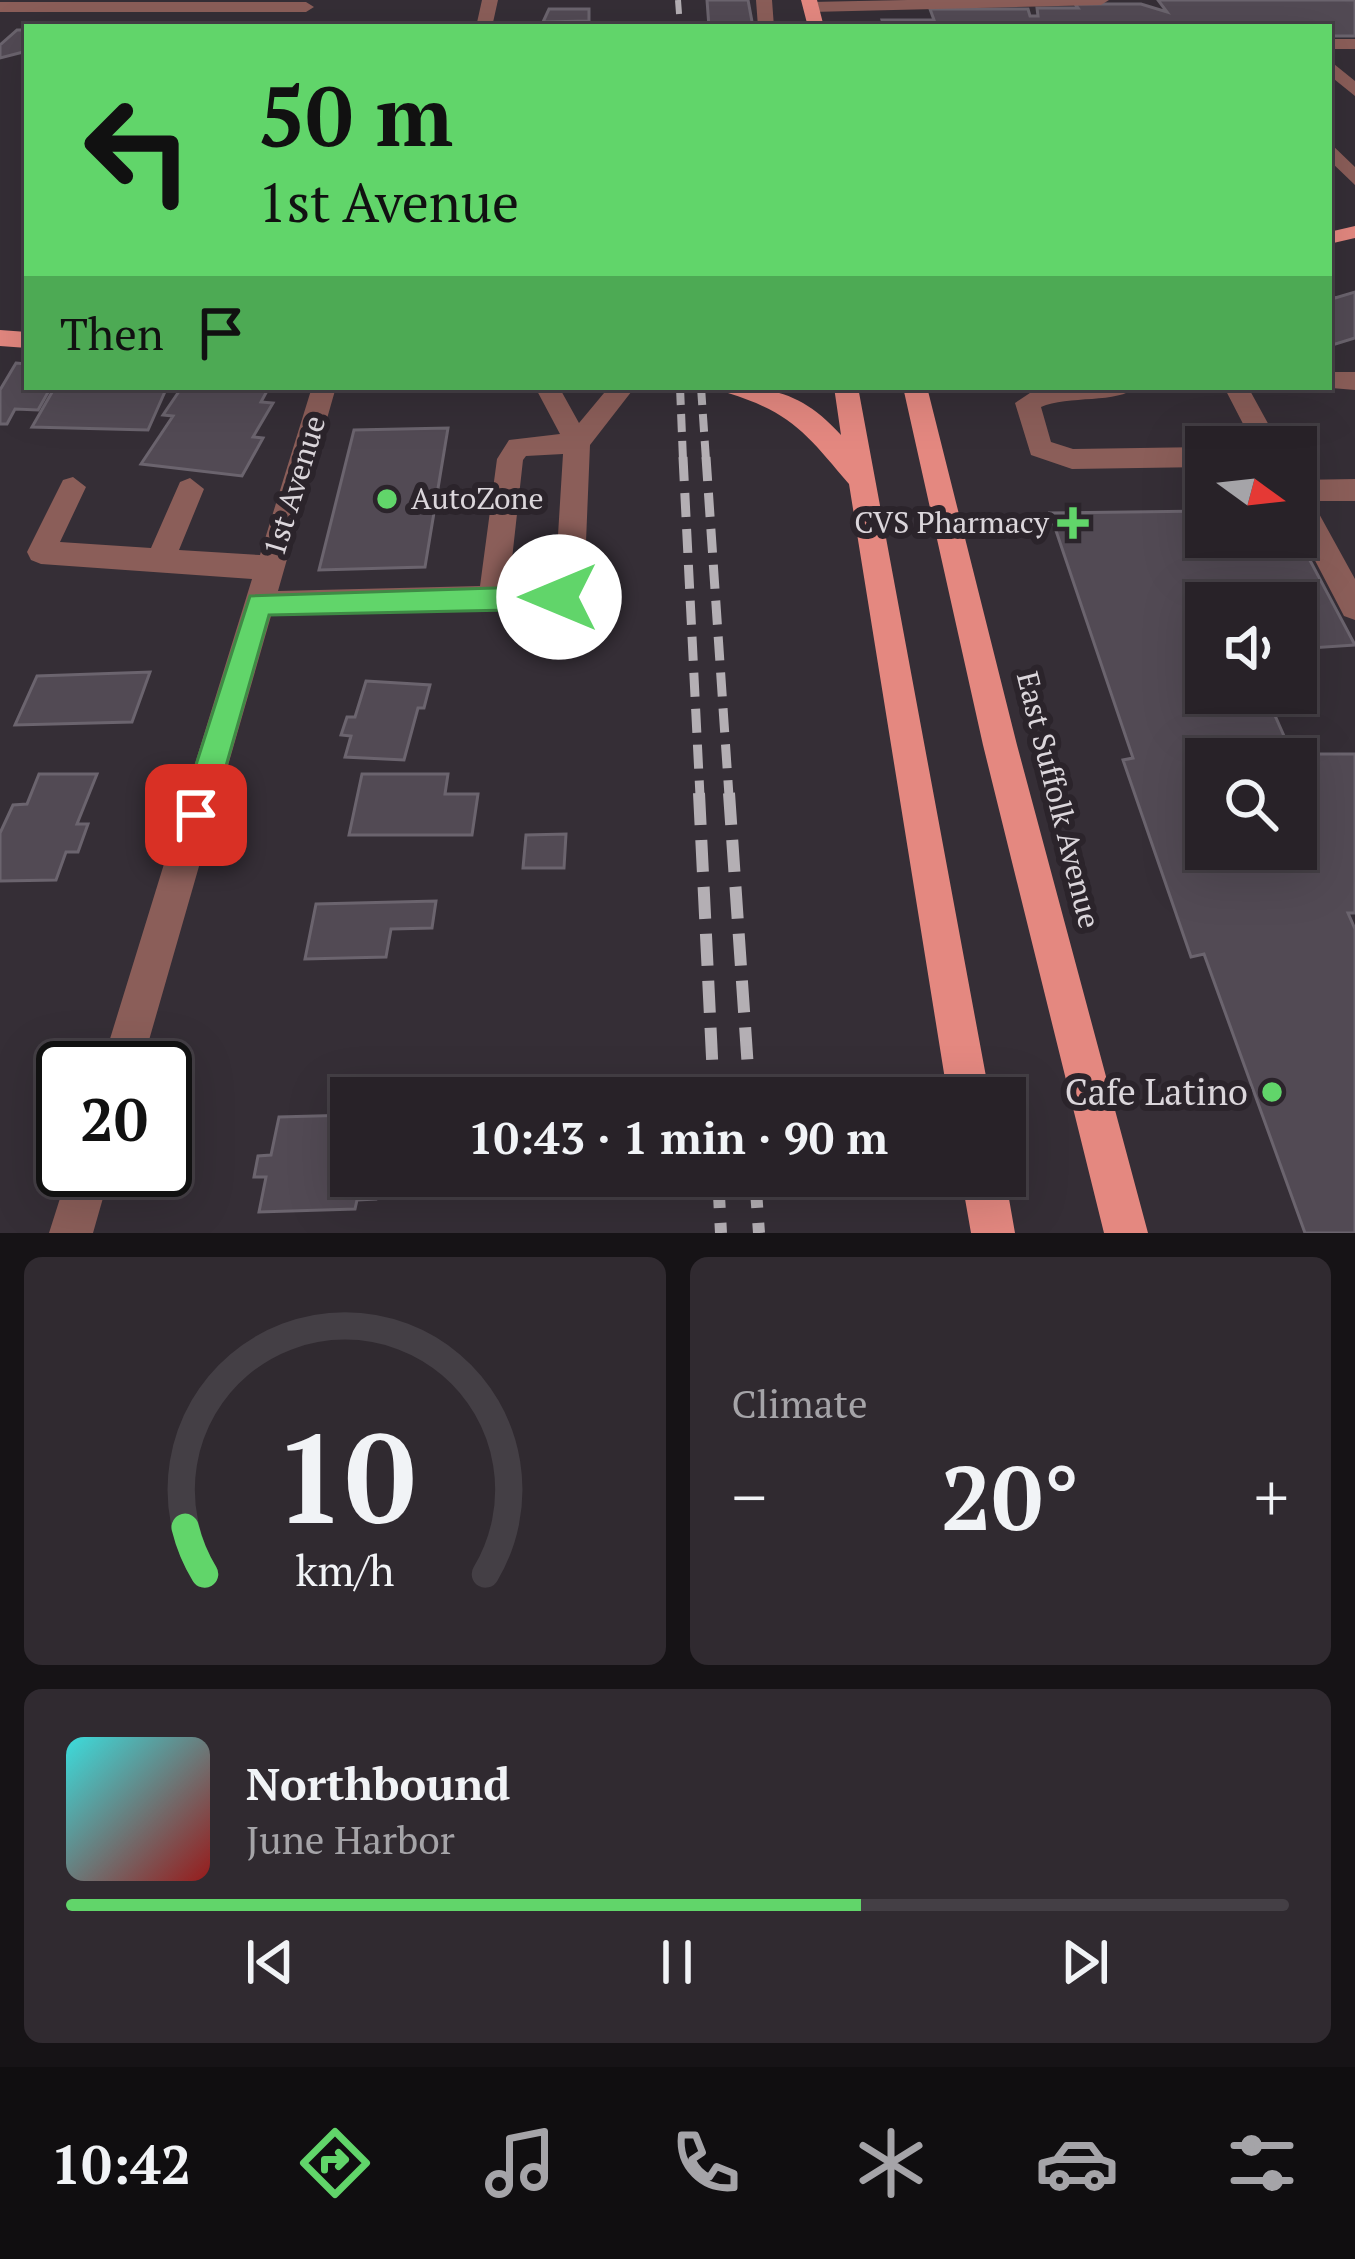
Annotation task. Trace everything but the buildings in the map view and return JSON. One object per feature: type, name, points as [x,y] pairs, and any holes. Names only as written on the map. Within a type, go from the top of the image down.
[{"type":"main road","points":[[747,390],[785,402],[811,417],[833,439],[863,485]]},
{"type":"main road","points":[[847,390],[965,1077]]},
{"type":"main road","name":"East Suffolk Avenue","points":[[916,390],[1000,745],[1126,1233]]},
{"type":"main road","points":[[987,1197],[993,1233]]},
{"type":"street","points":[[810,4],[1101,0]]},
{"type":"street","points":[[0,7],[308,3]]},
{"type":"street","points":[[1332,68],[1355,91]]},
{"type":"street","points":[[1332,154],[1347,185]]},
{"type":"street","name":"1st Avenue","points":[[129,1041],[324,390]]},
{"type":"street","points":[[259,604],[559,597],[569,590],[577,443],[550,390]]},
{"type":"street","points":[[493,597],[510,459],[518,447],[577,443],[621,390]]},
{"type":"street","points":[[1055,390],[1027,403],[1040,448],[1072,459],[1185,457]]},
{"type":"street","points":[[1238,390],[1257,426]]},
{"type":"street","points":[[73,487],[41,552],[270,568]]},
{"type":"street","points":[[161,559],[190,489]]},
{"type":"street","points":[[1317,493],[1355,490]]},
{"type":"street","points":[[1317,530],[1347,579],[1355,607]]},
{"type":"street","points":[[71,1233],[82,1197]]},
{"type":"railway","points":[[678,0],[680,24]]},
{"type":"railway","points":[[680,390],[683,460]]},
{"type":"railway","points":[[701,390],[706,460]]},
{"type":"railway","points":[[683,457],[700,796]]},
{"type":"railway","points":[[706,457],[729,796]]},
{"type":"railway","points":[[699,793],[713,1077]]},
{"type":"railway","points":[[729,793],[749,1077]]},
{"type":"railway","points":[[719,1197],[721,1233]]},
{"type":"railway","points":[[756,1197],[759,1233]]},
{"type":"place","name":"AutoZone","points":[[387,499]]},
{"type":"place","name":"CVS Pharmacy","points":[[1073,523]]},
{"type":"place","name":"Cafe Latino","points":[[1272,1092]]},
{"type":"route","points":[[196,815],[259,604],[559,597]]}]
